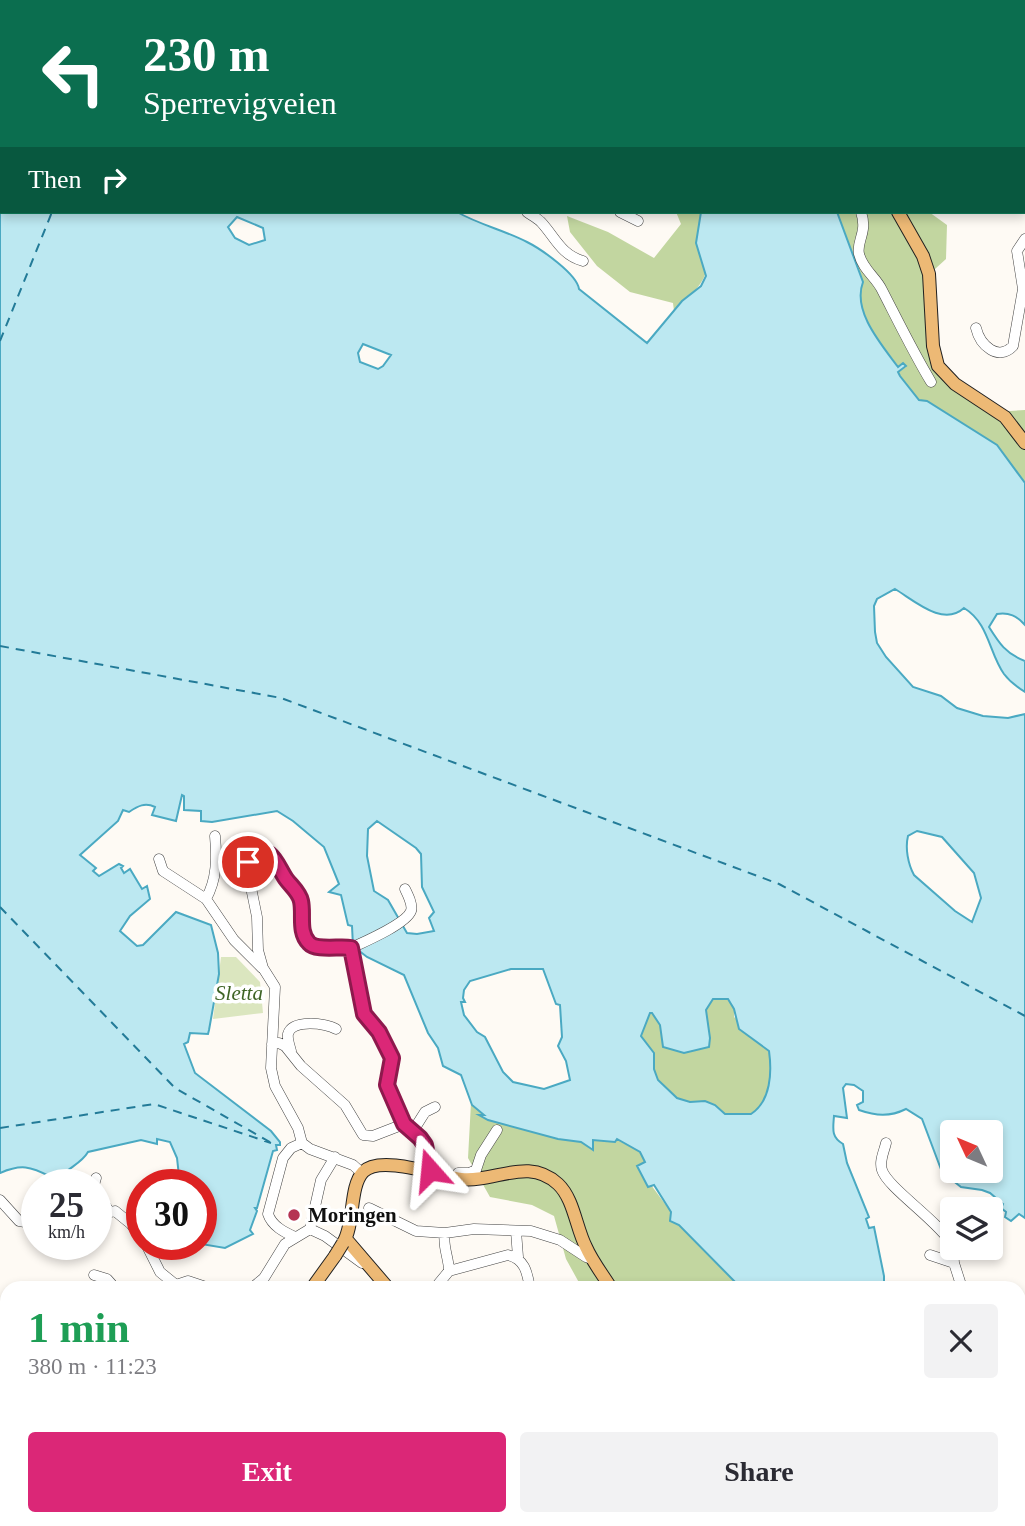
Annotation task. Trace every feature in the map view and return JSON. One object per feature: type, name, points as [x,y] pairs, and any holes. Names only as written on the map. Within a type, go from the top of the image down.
[{"type":"main road","points":[[899,214],[923,256],[929,274],[933,346],[938,366],[956,384],[1005,417],[1025,443]]},
{"type":"main road","points":[[317,1281],[345,1241],[357,1183],[362,1173],[380,1164],[472,1180],[514,1171],[531,1171],[549,1177],[560,1185],[567,1197],[586,1247],[606,1281]]},
{"type":"main road","points":[[345,1241],[381,1281]]},
{"type":"street","points":[[530,214],[540,222],[566,253],[583,261]]},
{"type":"street","points":[[625,214],[638,221]]},
{"type":"street","points":[[862,214],[865,227],[858,249],[863,265],[881,287],[895,319],[907,335],[931,382]]},
{"type":"street","points":[[976,328],[982,342],[994,352],[1005,352],[1013,346],[1023,289],[1017,251],[1025,239]]},
{"type":"street","points":[[206,899],[216,870],[215,836]]},
{"type":"street","points":[[263,968],[258,950],[257,917],[247,868],[255,852],[272,855],[285,878],[298,893],[303,931],[307,942],[315,947],[351,948],[401,921],[410,914],[412,908],[405,889]]},
{"type":"street","points":[[159,859],[163,871],[206,899],[234,940],[263,968],[275,987],[271,1068],[275,1086],[298,1128],[302,1143],[310,1149],[335,1157],[362,1173]]},
{"type":"street","points":[[351,948],[364,1014],[379,1032],[392,1058],[387,1085],[408,1128],[425,1145],[430,1171],[469,1173],[475,1170],[497,1130]]},
{"type":"street","points":[[291,1055],[288,1035],[290,1030],[297,1026],[318,1023],[336,1029]]},
{"type":"street","points":[[272,1044],[285,1046],[291,1055],[345,1105],[363,1135],[373,1136],[408,1128],[425,1112],[435,1107]]},
{"type":"street","points":[[295,1237],[282,1231],[270,1220],[268,1214],[283,1158],[291,1148],[302,1143]]},
{"type":"street","points":[[886,1143],[881,1158],[883,1173],[928,1215],[940,1230]]},
{"type":"street","points":[[261,1281],[285,1244],[310,1229],[318,1204],[321,1180],[335,1157]]},
{"type":"street","points":[[0,1200],[21,1221]]},
{"type":"street","points":[[369,1208],[416,1231],[445,1233],[474,1229],[531,1230],[560,1240],[592,1259]]},
{"type":"street","points":[[310,1229],[346,1250],[381,1281]]},
{"type":"street","points":[[516,1231],[518,1257],[524,1264],[528,1281]]},
{"type":"street","points":[[445,1233],[443,1239],[448,1254],[449,1271]]},
{"type":"street","points":[[441,1281],[449,1271],[508,1255],[518,1257]]},
{"type":"street","points":[[930,1255],[954,1263]]},
{"type":"street","points":[[154,1260],[160,1272],[170,1281]]},
{"type":"street","points":[[954,1260],[960,1281]]},
{"type":"street","points":[[94,1275],[109,1281]]},
{"type":"green space","points":[[677,214],[701,214],[696,243],[706,272],[697,288],[674,311],[673,303],[630,292],[597,266],[570,232],[567,216],[608,232],[654,258],[681,224]]},
{"type":"green space","points":[[838,214],[932,214],[947,225],[946,259],[935,269],[925,292],[932,359],[993,412],[1025,410],[1025,483],[997,445],[919,400],[898,372],[906,367],[899,367],[870,327],[861,305],[863,282]]},
{"type":"green space","name":"Sletta","points":[[221,957],[236,957],[260,982],[263,1013],[213,1019]]},
{"type":"green space","points":[[713,999],[728,999],[734,1009],[734,1017],[759,1039],[769,1053],[769,1086],[762,1103],[751,1114],[725,1114],[705,1101],[690,1102],[677,1098],[658,1080],[654,1069],[654,1053],[641,1036],[652,1013],[660,1025],[663,1047],[710,1046],[706,1010]]},
{"type":"green space","points":[[471,1103],[488,1120],[558,1139],[581,1142],[592,1150],[593,1140],[615,1142],[616,1139],[640,1152],[645,1162],[637,1166],[671,1212],[670,1221],[679,1224],[734,1281],[578,1281],[566,1259],[554,1216],[532,1205],[490,1197],[468,1158]]},
{"type":"water","points":[[0,214],[461,214],[541,250],[572,276],[579,289],[647,343],[682,301],[701,286],[706,276],[696,243],[701,214],[838,214],[863,282],[861,304],[865,316],[898,367],[903,363],[906,366],[898,372],[900,376],[919,400],[927,401],[997,445],[1025,483],[1025,625],[1012,615],[997,614],[989,627],[1004,647],[1025,661],[1025,692],[1004,674],[984,630],[964,608],[956,613],[938,614],[895,589],[877,599],[874,606],[877,643],[913,687],[941,696],[957,708],[983,716],[1008,718],[1025,714],[1025,1218],[1019,1214],[1011,1221],[1005,1217],[1003,1197],[961,1187],[956,1183],[1003,1183],[1003,1120],[940,1120],[940,1167],[922,1119],[906,1109],[883,1115],[859,1110],[857,1105],[863,1102],[863,1091],[854,1085],[846,1084],[843,1088],[847,1118],[834,1116],[834,1132],[843,1144],[847,1163],[869,1217],[866,1219],[869,1228],[874,1227],[884,1281],[734,1281],[679,1225],[670,1221],[671,1212],[654,1185],[648,1187],[637,1166],[645,1162],[640,1152],[617,1139],[615,1142],[593,1140],[593,1150],[581,1142],[558,1139],[488,1120],[479,1115],[484,1115],[472,1105],[461,1075],[443,1066],[438,1048],[428,1033],[404,975],[367,957],[353,946],[352,926],[348,925],[341,895],[329,892],[339,884],[324,847],[277,811],[212,822],[201,821],[201,811],[184,810],[182,795],[176,821],[152,815],[155,807],[148,805],[139,806],[129,812],[123,810],[118,821],[80,855],[96,868],[93,871],[99,876],[119,864],[123,866],[121,868],[124,873],[130,869],[142,889],[147,886],[150,899],[130,916],[120,931],[137,946],[143,945],[176,912],[211,925],[218,953],[219,974],[209,1030],[208,1034],[190,1033],[188,1042],[184,1044],[195,1073],[271,1131],[280,1142],[280,1145],[276,1145],[277,1150],[273,1151],[255,1208],[257,1211],[250,1230],[253,1234],[225,1248],[217,1247],[217,1169],[178,1169],[170,1142],[157,1139],[157,1144],[141,1140],[88,1152],[70,1169],[20,1167],[0,1173]],"holes":[[[237,217],[263,228],[265,240],[249,245],[235,238],[228,227]],[[363,344],[391,355],[378,369],[360,362],[358,353]],[[377,821],[421,854],[422,887],[434,912],[429,918],[434,931],[407,933],[388,900],[374,891],[367,856],[368,829]],[[917,831],[942,837],[974,873],[981,898],[972,922],[955,911],[914,875],[910,866],[907,841],[908,836]],[[511,969],[543,969],[556,1004],[560,1005],[562,1037],[558,1046],[566,1061],[570,1080],[544,1089],[513,1082],[503,1072],[485,1037],[477,1032],[464,1015],[461,1002],[465,1002],[464,990],[470,981]],[[713,999],[728,999],[734,1009],[739,1029],[769,1051],[769,1086],[763,1102],[751,1114],[725,1114],[705,1101],[690,1102],[677,1098],[658,1080],[654,1069],[654,1053],[641,1036],[652,1013],[660,1025],[663,1047],[684,1053],[709,1047],[706,1010]]]},
{"type":"ferry route","points":[[0,341],[51,214]]},
{"type":"ferry route","points":[[0,646],[281,698],[779,884],[1025,1016]]},
{"type":"ferry route","points":[[0,907],[175,1088],[275,1145]]},
{"type":"ferry route","points":[[0,1128],[154,1104],[271,1143]]},
{"type":"place","name":"Moringen","points":[[294,1215]]},
{"type":"route","points":[[248,862],[255,852],[272,855],[277,860],[285,878],[301,900],[303,931],[307,942],[315,947],[351,948],[361,1006],[379,1032],[392,1058],[387,1085],[404,1124],[425,1145],[430,1170]]}]
